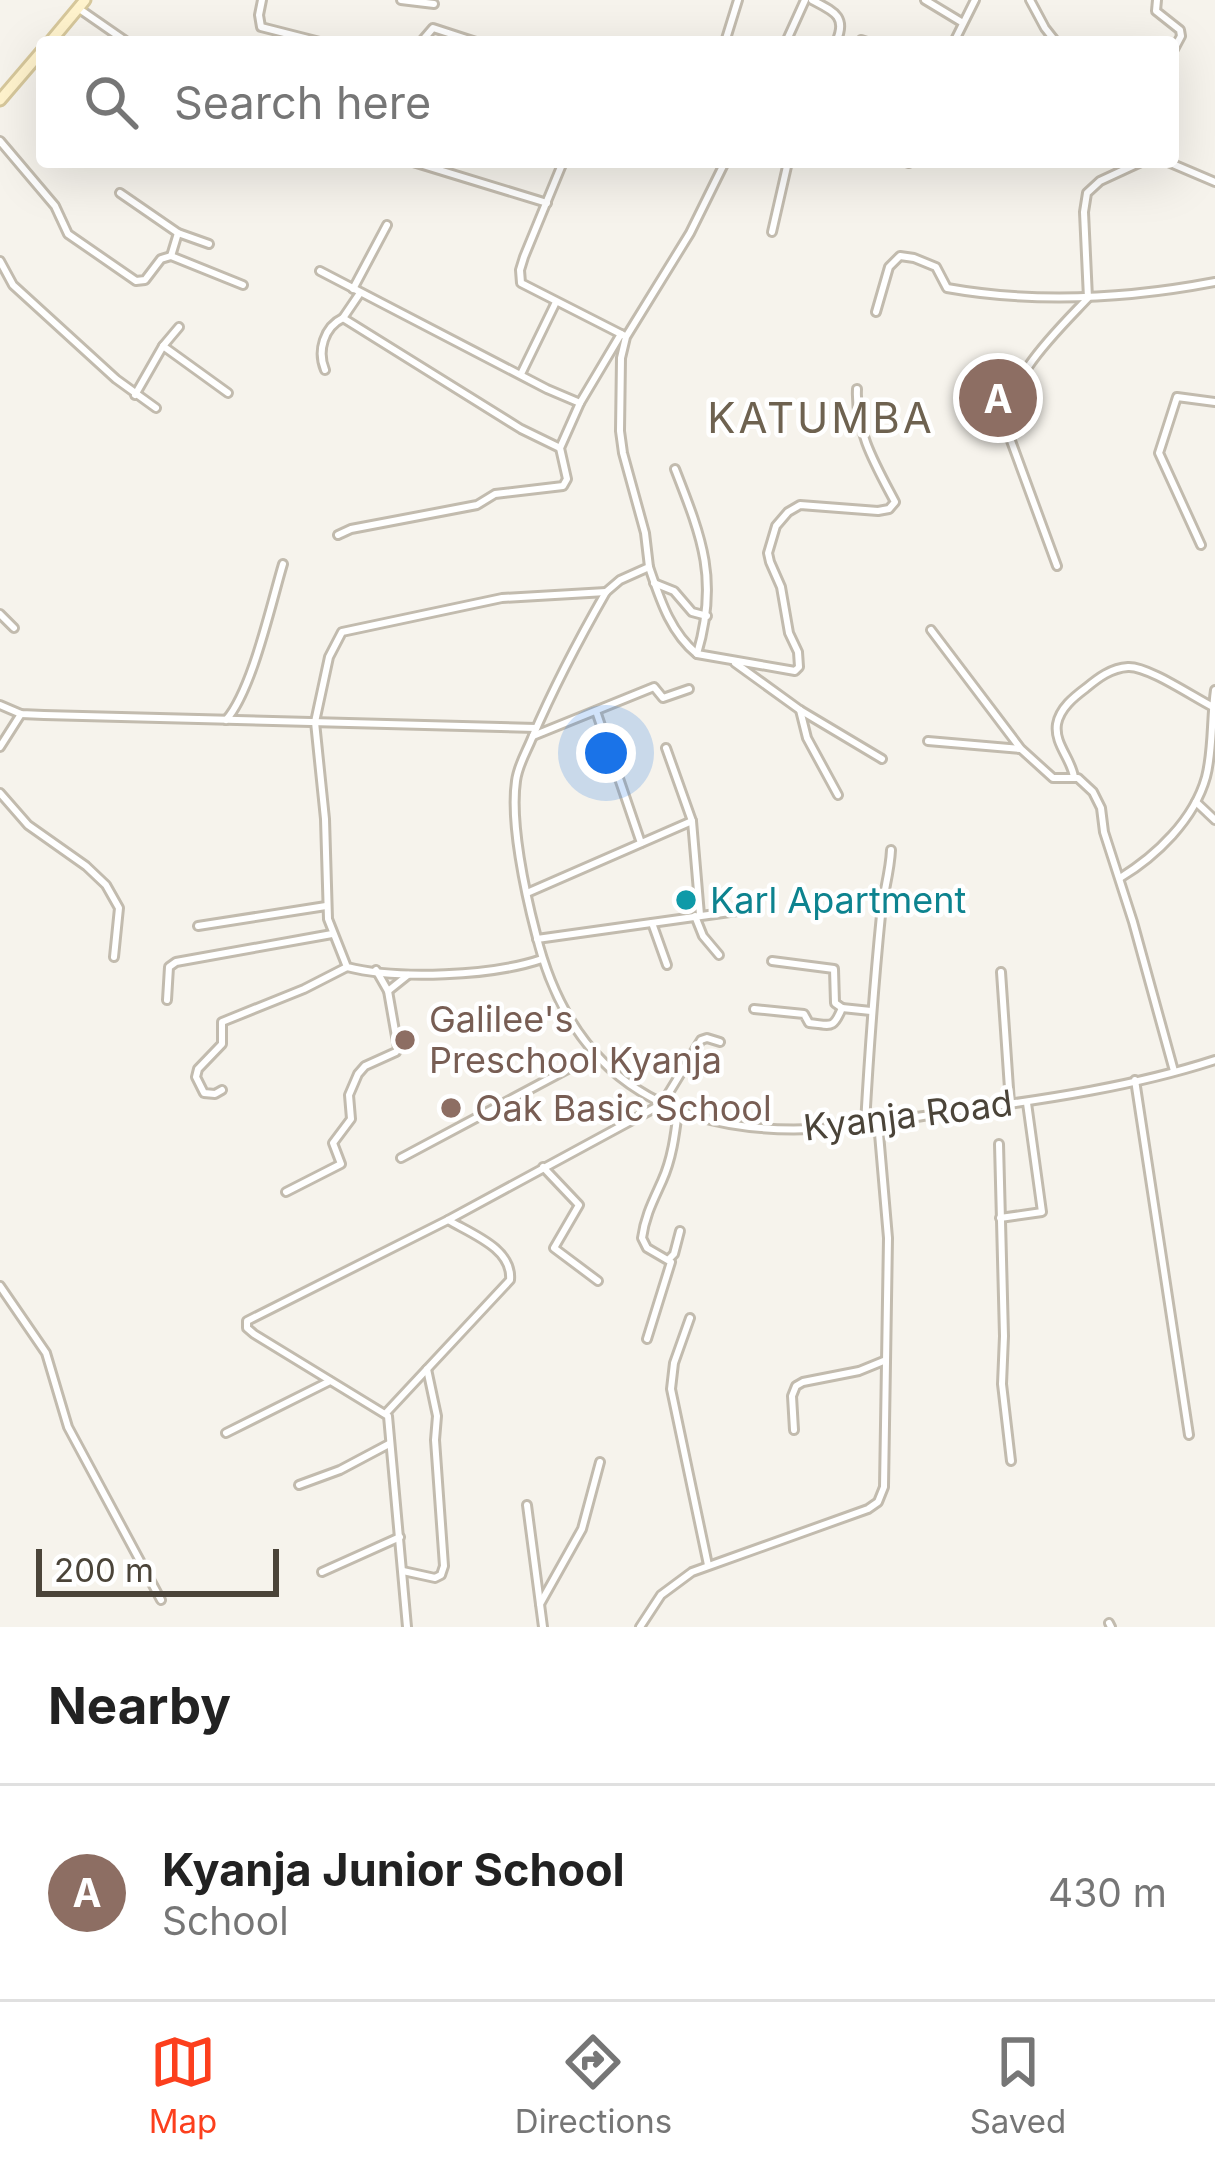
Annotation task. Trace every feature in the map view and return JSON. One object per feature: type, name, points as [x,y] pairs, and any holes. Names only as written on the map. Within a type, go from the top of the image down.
[{"type":"main road","points":[[55,36],[81,4]]},
{"type":"main road","points":[[0,100],[36,58]]},
{"type":"street","points":[[262,0],[262,27],[297,36]]},
{"type":"street","points":[[400,0],[434,4]]},
{"type":"street","points":[[727,36],[738,0]]},
{"type":"street","points":[[789,36],[808,0],[832,10],[840,20],[839,36]]},
{"type":"street","points":[[925,0],[963,24]]},
{"type":"street","points":[[957,36],[975,0]]},
{"type":"street","points":[[1030,0],[1051,36]]},
{"type":"street","points":[[1157,0],[1154,8],[1180,30],[1179,40]]},
{"type":"street","points":[[81,4],[120,36]]},
{"type":"street","points":[[427,36],[434,28],[458,36]]},
{"type":"street","points":[[0,75],[13,84]]},
{"type":"street","points":[[0,141],[55,206],[68,234],[126,274],[142,282],[161,259],[170,256],[243,285]]},
{"type":"street","points":[[1179,167],[1215,182]]},
{"type":"street","points":[[433,168],[547,203]]},
{"type":"street","points":[[561,168],[519,277],[525,286],[624,335]]},
{"type":"street","points":[[338,535],[343,530],[477,505],[495,494],[559,488],[567,479],[560,448],[580,403],[690,233],[722,168]]},
{"type":"street","points":[[772,232],[787,168]]},
{"type":"street","points":[[1057,566],[1006,418],[1025,370],[1088,298],[1087,194],[1129,168]]},
{"type":"street","points":[[120,193],[178,233],[209,244]]},
{"type":"street","points":[[325,370],[321,358],[325,336],[343,317],[387,225]]},
{"type":"street","points":[[170,256],[178,233]]},
{"type":"street","points":[[875,312],[889,267],[900,256],[936,267],[947,288],[1022,297],[1088,298],[1215,282]]},
{"type":"street","points":[[0,261],[13,285],[156,409]]},
{"type":"street","points":[[320,271],[580,403]]},
{"type":"street","points":[[520,375],[556,302]]},
{"type":"street","points":[[343,317],[521,429],[560,448]]},
{"type":"street","points":[[135,394],[178,327]]},
{"type":"street","points":[[624,335],[620,431],[654,583],[686,645],[698,654],[732,662],[753,662],[789,672],[799,667],[785,601],[768,553],[776,526],[788,512],[813,504],[878,511],[893,507],[894,497],[859,423],[857,389]]},
{"type":"street","points":[[164,346],[228,393]]},
{"type":"street","points":[[1201,545],[1159,452],[1177,397],[1215,402]]},
{"type":"street","points":[[675,469],[708,579],[707,616],[698,654]]},
{"type":"street","points":[[226,721],[236,710],[283,564]]},
{"type":"street","points":[[347,967],[326,906],[325,820],[315,722],[329,657],[342,632],[502,598],[606,592],[649,567]]},
{"type":"street","points":[[654,583],[679,595],[692,612],[707,616]]},
{"type":"street","name":"Kyanja Road","points":[[606,592],[519,767],[515,792],[527,893],[542,959],[560,1002],[594,1054],[633,1088],[678,1111],[713,1121],[784,1129],[878,1123],[1027,1101],[1215,1060]]},
{"type":"street","points":[[0,614],[14,628]]},
{"type":"street","points":[[931,630],[1021,749],[1053,778],[1082,781],[1098,800],[1174,1071]]},
{"type":"street","points":[[732,662],[882,759]]},
{"type":"street","points":[[1074,777],[1059,743],[1057,725],[1066,706],[1102,675],[1139,668],[1213,707]]},
{"type":"street","points":[[0,705],[21,714],[535,732],[654,687],[663,698],[689,689]]},
{"type":"street","points":[[1120,878],[1150,858],[1196,802],[1208,764],[1215,690]]},
{"type":"street","points":[[800,710],[807,738],[838,795]]},
{"type":"street","points":[[596,712],[641,843]]},
{"type":"street","points":[[0,747],[21,714]]},
{"type":"street","points":[[928,741],[1021,749]]},
{"type":"street","points":[[665,748],[692,821],[697,915],[703,936],[719,955]]},
{"type":"street","points":[[0,793],[28,825],[106,885],[119,908],[114,957]]},
{"type":"street","points":[[1196,802],[1215,820]]},
{"type":"street","points":[[527,893],[692,821]]},
{"type":"street","points":[[865,1124],[871,1011],[891,850]]},
{"type":"street","points":[[198,926],[326,906]]},
{"type":"street","points":[[537,939],[737,911]]},
{"type":"street","points":[[652,922],[667,964]]},
{"type":"street","points":[[167,1000],[169,967],[176,962],[332,934]]},
{"type":"street","points":[[221,1090],[204,1093],[196,1078],[198,1069],[222,1044],[222,1022],[347,967],[411,973],[505,970],[542,959]]},
{"type":"street","points":[[772,961],[834,969],[836,1003],[871,1011]]},
{"type":"street","points":[[286,1192],[341,1164],[333,1143],[351,1119],[349,1095],[358,1074],[398,1048],[388,991],[376,970]]},
{"type":"street","points":[[1001,972],[1010,1103]]},
{"type":"street","points":[[388,991],[411,973]]},
{"type":"street","points":[[754,1010],[804,1014],[808,1023],[833,1025],[842,1008]]},
{"type":"street","points":[[386,1413],[254,1334],[248,1321],[662,1104],[700,1040],[720,1042]]},
{"type":"street","points":[[401,1158],[594,1054]]},
{"type":"street","points":[[1135,1080],[1190,1435]]},
{"type":"street","points":[[1000,1218],[1042,1211],[1027,1101]]},
{"type":"street","points":[[669,1259],[647,1248],[642,1238],[648,1208],[673,1147],[678,1111]]},
{"type":"street","points":[[640,1627],[661,1595],[708,1564],[780,1542],[878,1502],[884,1487],[888,1238],[878,1123]]},
{"type":"street","points":[[999,1144],[1003,1384],[1011,1461]]},
{"type":"street","points":[[543,1167],[579,1204],[554,1249],[598,1281]]},
{"type":"street","points":[[386,1413],[506,1287],[512,1274],[502,1253],[448,1220]]},
{"type":"street","points":[[669,1259],[680,1231]]},
{"type":"street","points":[[647,1339],[669,1259]]},
{"type":"street","points":[[0,1286],[46,1354],[68,1426],[161,1600]]},
{"type":"street","points":[[691,1318],[674,1363],[671,1389],[708,1564]]},
{"type":"street","points":[[794,1430],[796,1386],[886,1360]]},
{"type":"street","points":[[403,1571],[435,1578],[443,1566],[434,1440],[437,1416],[427,1369]]},
{"type":"street","points":[[226,1432],[332,1380]]},
{"type":"street","points":[[386,1413],[406,1627]]},
{"type":"street","points":[[299,1485],[390,1443]]},
{"type":"street","points":[[540,1604],[582,1529],[600,1462]]},
{"type":"street","points":[[527,1505],[543,1627]]},
{"type":"street","points":[[322,1572],[400,1537]]},
{"type":"place","name":"Kyanja Junior School","points":[[998,398]]},
{"type":"place","name":"Karl Apartment","points":[[686,900]]},
{"type":"place","name":"Galilee's Preschool Kyanja","points":[[405,1040]]},
{"type":"place","name":"Oak Basic School","points":[[451,1108]]},
{"type":"district","name":"KATUMBA","points":[[821,418]]}]
